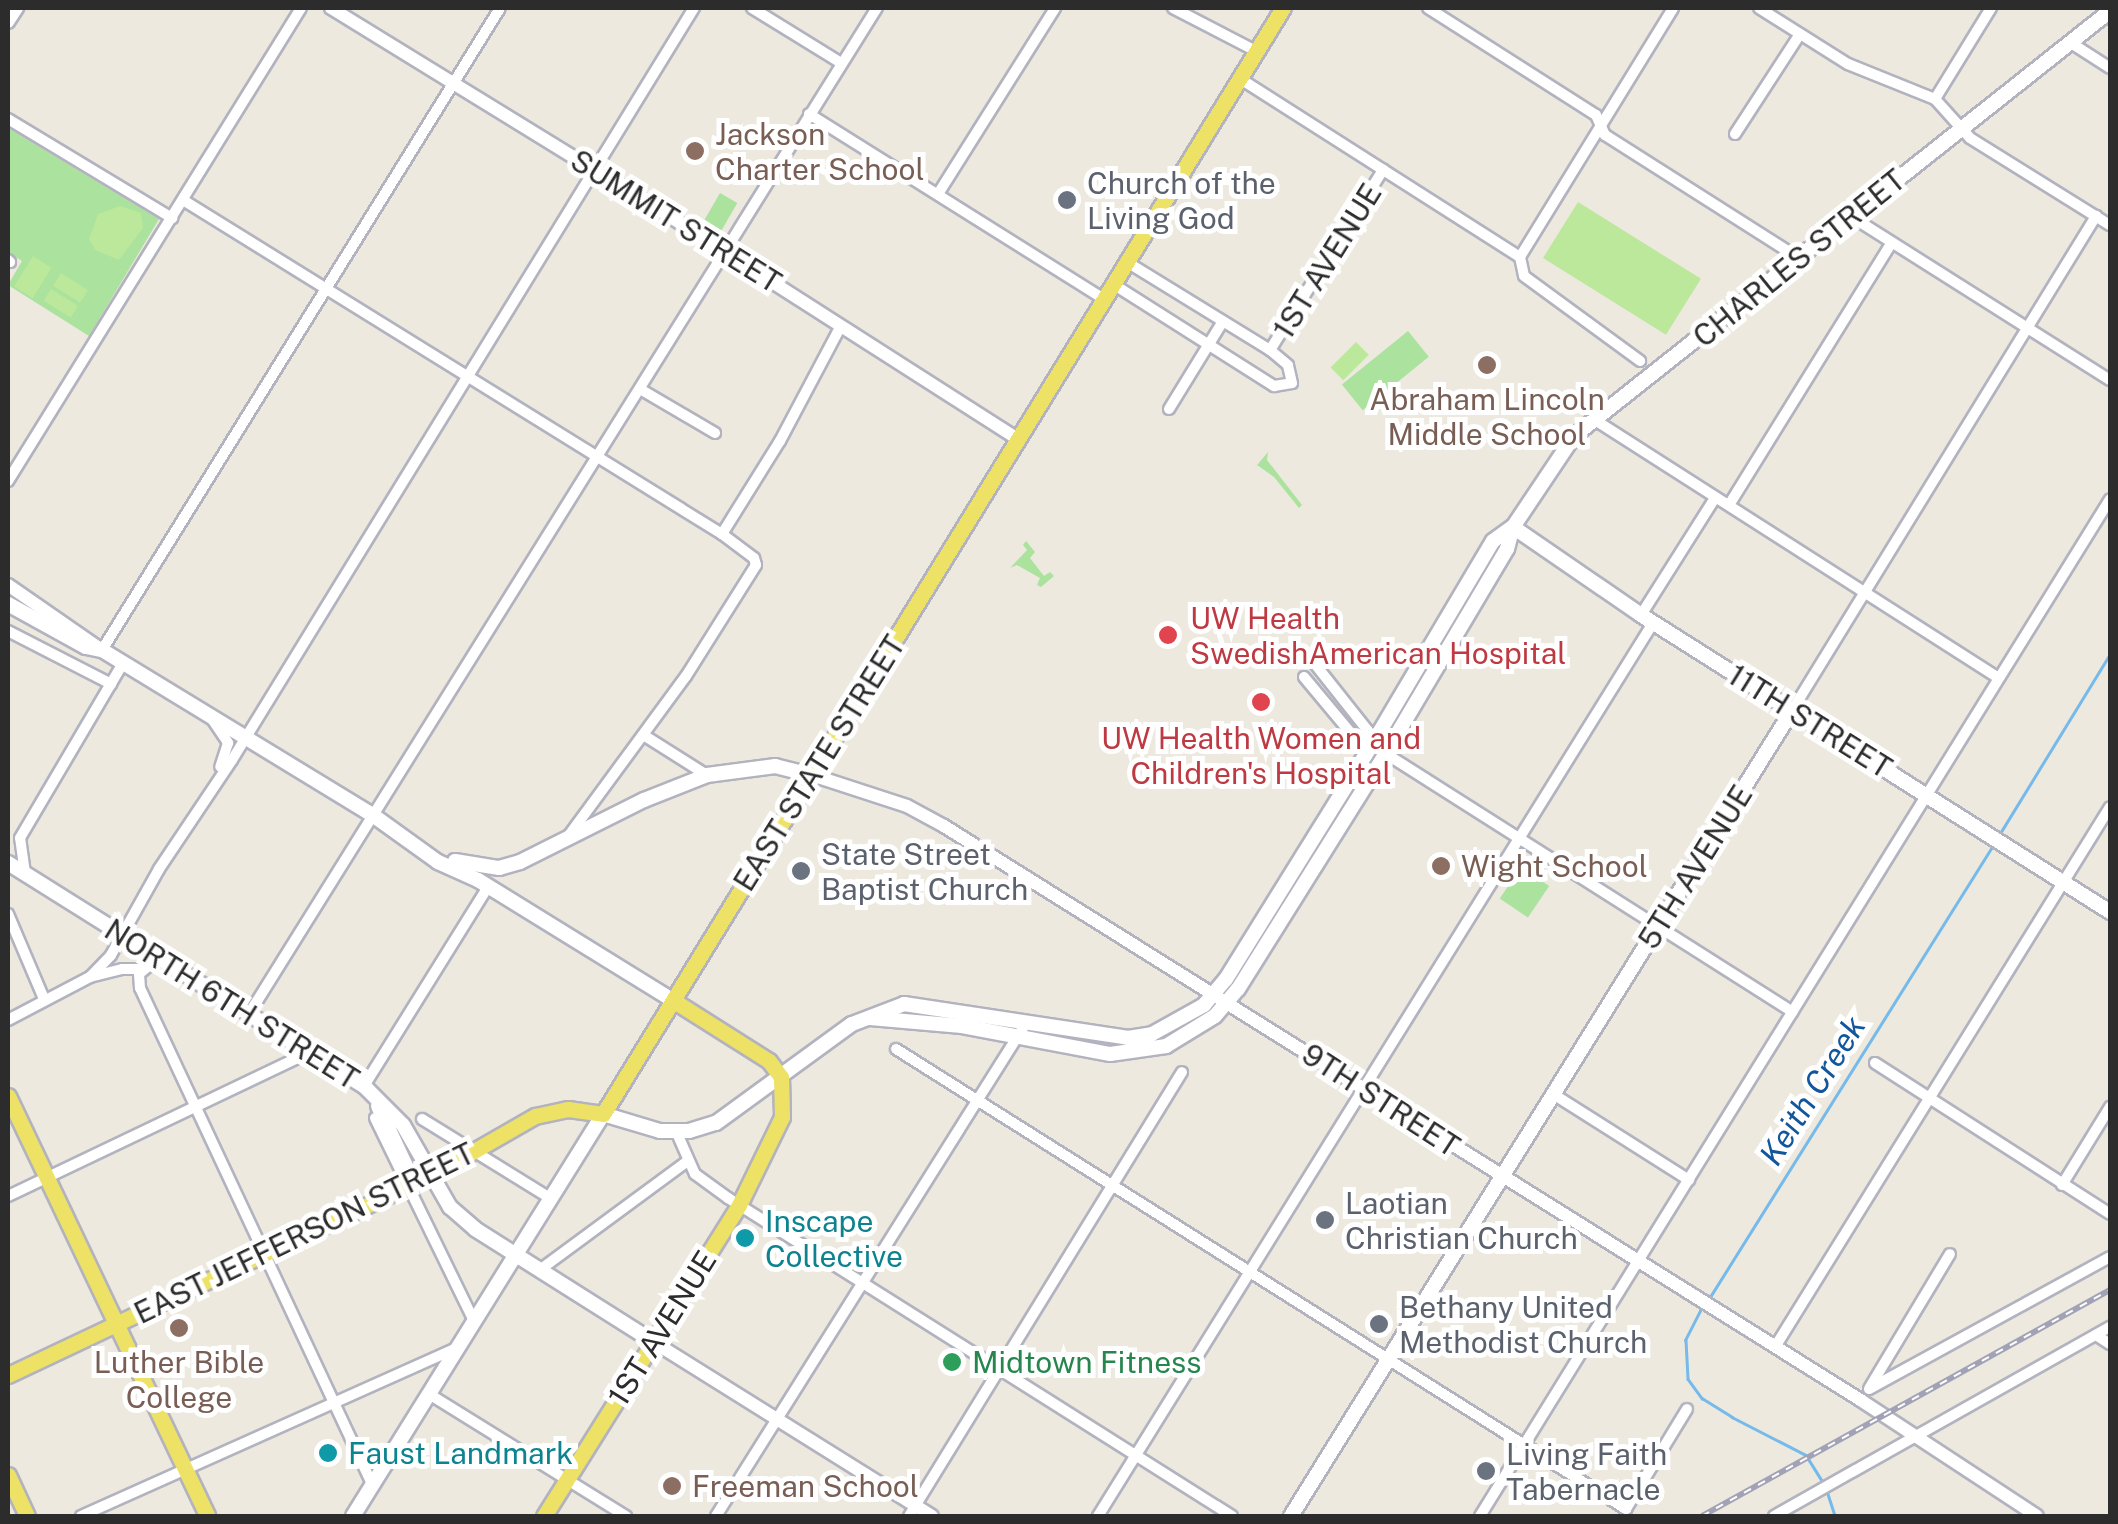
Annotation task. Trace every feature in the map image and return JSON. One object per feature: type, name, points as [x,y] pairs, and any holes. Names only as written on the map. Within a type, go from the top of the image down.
[{"type":"main road","name":"EAST STATE STREET","points":[[353,1516],[1283,8]]},
{"type":"main road","name":"CHARLES STREET","points":[[870,1018],[931,1022],[1110,1054],[1150,1050],[1202,1026],[1384,756],[1507,549],[1513,527],[1557,456],[1595,420],[2110,12]]},
{"type":"main road","name":"CHARLES STREET","points":[[603,1114],[660,1131],[716,1123],[830,1038],[887,1008],[922,1004],[1128,1038],[1152,1034],[1222,998],[1493,542],[1513,527]]},
{"type":"main road","name":"11TH STREET","points":[[1513,527],[1647,619],[2110,912]]},
{"type":"main road","points":[[8,604],[86,647],[102,650],[388,825],[461,864],[499,868],[707,775],[775,766],[812,775]]},
{"type":"main road","name":"5TH AVENUE","points":[[1291,1516],[1792,709]]},
{"type":"main road","points":[[388,825],[438,862],[488,887],[674,1000],[769,1062],[781,1077]]},
{"type":"main road","name":"NORTH 6TH STREET","points":[[8,863],[368,1089],[403,1125],[450,1206],[475,1230],[652,1341]]},
{"type":"main road","name":"1ST AVENUE","points":[[544,1516],[739,1205],[782,1117],[781,1077]]},
{"type":"main road","points":[[368,1089],[401,1154],[408,1186]]},
{"type":"main road","points":[[8,1096],[206,1516]]},
{"type":"main road","name":"EAST JEFFERSON STREET","points":[[8,1375],[432,1175],[552,1110],[603,1114]]},
{"type":"main road","points":[[8,1475],[27,1516]]},
{"type":"street","points":[[8,22],[17,8]]},
{"type":"street","points":[[8,480],[301,8]]},
{"type":"street","name":"SUMMIT STREET","points":[[330,8],[594,168],[1018,439]]},
{"type":"street","points":[[8,586],[102,650],[500,8]]},
{"type":"street","points":[[90,977],[111,955],[120,934],[694,8]]},
{"type":"street","points":[[752,8],[841,64]]},
{"type":"street","points":[[250,1014],[877,8]]},
{"type":"street","points":[[938,194],[1055,8]]},
{"type":"street","points":[[1173,8],[1198,17],[1256,52]]},
{"type":"street","points":[[1428,8],[1596,115],[1605,135],[1799,258]]},
{"type":"street","points":[[1640,361],[1524,276],[1520,257],[1673,8]]},
{"type":"street","points":[[1759,8],[1848,64],[1934,99],[1970,138],[2110,225]]},
{"type":"street","points":[[1934,99],[1991,8]]},
{"type":"street","points":[[1735,134],[1800,34]]},
{"type":"street","points":[[2072,43],[2110,68]]},
{"type":"street","points":[[1240,78],[1520,257]]},
{"type":"street","points":[[809,114],[1108,292],[1156,312],[1274,386],[1292,383],[1288,365],[1270,350],[1126,262]]},
{"type":"street","points":[[8,120],[172,218]]},
{"type":"street","name":"1ST AVENUE","points":[[1270,350],[1384,170]]},
{"type":"street","points":[[183,200],[751,554],[756,564],[645,736],[565,839]]},
{"type":"street","name":"5TH AVENUE","points":[[1792,709],[1866,595],[2096,216]]},
{"type":"street","points":[[1852,217],[2110,380]]},
{"type":"street","points":[[1729,505],[1890,244]]},
{"type":"street","points":[[1156,312],[1170,290]]},
{"type":"street","points":[[1169,409],[1222,323]]},
{"type":"street","points":[[722,534],[780,441],[842,326]]},
{"type":"street","points":[[640,389],[714,433]]},
{"type":"street","points":[[1595,420],[1998,678]]},
{"type":"street","points":[[1098,1516],[1520,840],[1715,498]]},
{"type":"street","points":[[1480,1516],[2110,498]]},
{"type":"street","points":[[8,631],[111,684]]},
{"type":"street","points":[[1311,659],[1368,731],[1372,746]]},
{"type":"street","points":[[25,874],[18,849],[31,815],[122,663]]},
{"type":"street","points":[[1304,676],[1359,744],[1372,746],[1792,1012]]},
{"type":"street","points":[[208,714],[228,743],[212,786]]},
{"type":"street","points":[[645,736],[707,775]]},
{"type":"street","name":"9TH STREET","points":[[812,775],[917,811],[1222,998],[1702,1303],[1865,1395],[1912,1438],[2021,1512],[2037,1516]]},
{"type":"street","points":[[1775,1347],[2110,807]]},
{"type":"street","points":[[368,1089],[488,887]]},
{"type":"street","points":[[8,914],[44,999]]},
{"type":"street","points":[[8,1020],[90,977],[143,969],[158,958]]},
{"type":"street","points":[[143,969],[140,988],[372,1484]]},
{"type":"street","points":[[716,1516],[1026,1023]]},
{"type":"street","points":[[896,1049],[1626,1509],[1687,1408]]},
{"type":"street","points":[[8,1196],[310,1052]]},
{"type":"street","points":[[1874,1063],[2110,1214]]},
{"type":"street","points":[[912,1511],[1182,1072]]},
{"type":"street","points":[[1553,1094],[1689,1180]]},
{"type":"street","points":[[2062,1185],[2110,1107]]},
{"type":"street","points":[[375,1118],[474,1321]]},
{"type":"street","points":[[422,1119],[550,1198]]},
{"type":"street","points":[[676,1131],[686,1162],[695,1174],[739,1205],[1232,1516]]},
{"type":"street","points":[[541,1269],[686,1162]]},
{"type":"street","points":[[1865,1395],[1950,1254]]},
{"type":"street","points":[[1865,1395],[2110,1257]]},
{"type":"street","points":[[1774,1516],[2110,1328]]},
{"type":"street","points":[[2096,1336],[2110,1344]]},
{"type":"street","points":[[652,1341],[777,1419],[912,1511],[932,1516]]},
{"type":"street","points":[[82,1516],[457,1348]]},
{"type":"street","points":[[429,1394],[626,1516]]},
{"type":"green space","points":[[8,128],[159,219],[89,336],[8,285],[22,261],[8,252]]},
{"type":"green space","points":[[720,193],[737,203],[721,232],[704,222]]},
{"type":"green space","points":[[1578,202],[1701,279],[1666,335],[1543,258]]},
{"type":"green space","points":[[120,206],[141,213],[143,228],[119,260],[95,250],[89,239],[98,214]]},
{"type":"green space","points":[[33,256],[52,268],[33,298],[14,287]]},
{"type":"green space","points":[[61,273],[88,290],[80,303],[53,286]]},
{"type":"green space","points":[[51,289],[78,306],[71,318],[44,301]]},
{"type":"green space","points":[[1408,331],[1429,357],[1363,410],[1342,384]]},
{"type":"green space","points":[[1356,342],[1369,355],[1343,380],[1331,367]]},
{"type":"green space","points":[[1268,452],[1267,460],[1302,505],[1299,508],[1274,477],[1257,465]]},
{"type":"green space","points":[[1026,541],[1035,552],[1030,558],[1044,576],[1050,572],[1054,576],[1041,587],[1037,585],[1040,578],[1017,565],[1010,568],[1027,550],[1023,545]]},
{"type":"green space","points":[[1521,867],[1549,886],[1528,918],[1500,899]]},
{"type":"waterway","name":"Keith Creek","points":[[1999,835],[2110,654]]},
{"type":"waterway","name":"Keith Creek","points":[[1710,1297],[1992,847]]},
{"type":"waterway","name":"Keith Creek","points":[[1702,1308],[1686,1340],[1688,1379],[1702,1398],[1806,1455],[1824,1484]]},
{"type":"waterway","name":"Keith Creek","points":[[1827,1491],[1835,1516]]},
{"type":"railway","points":[[1702,1516],[2110,1290]]},
{"type":"place","name":"Jackson Charter School","points":[[695,151]]},
{"type":"place","name":"Church of the Living God","points":[[1067,200]]},
{"type":"place","name":"Abraham Lincoln Middle School","points":[[1487,365]]},
{"type":"place","name":"UW Health SwedishAmerican Hospital","points":[[1168,635]]},
{"type":"place","name":"UW Health Women and Children's Hospital","points":[[1261,702]]},
{"type":"place","name":"Wight School","points":[[1441,866]]},
{"type":"place","name":"State Street Baptist Church","points":[[801,871]]},
{"type":"place","name":"Laotian Christian Church","points":[[1325,1220]]},
{"type":"place","name":"Inscape Collective","points":[[745,1238]]},
{"type":"place","name":"Bethany United Methodist Church","points":[[1379,1324]]},
{"type":"place","name":"Luther Bible College","points":[[179,1328]]},
{"type":"place","name":"Midtown Fitness","points":[[952,1362]]},
{"type":"place","name":"Faust Landmark","points":[[328,1453]]},
{"type":"place","name":"Living Faith Tabernacle","points":[[1486,1471]]},
{"type":"place","name":"Freeman School","points":[[672,1486]]}]
